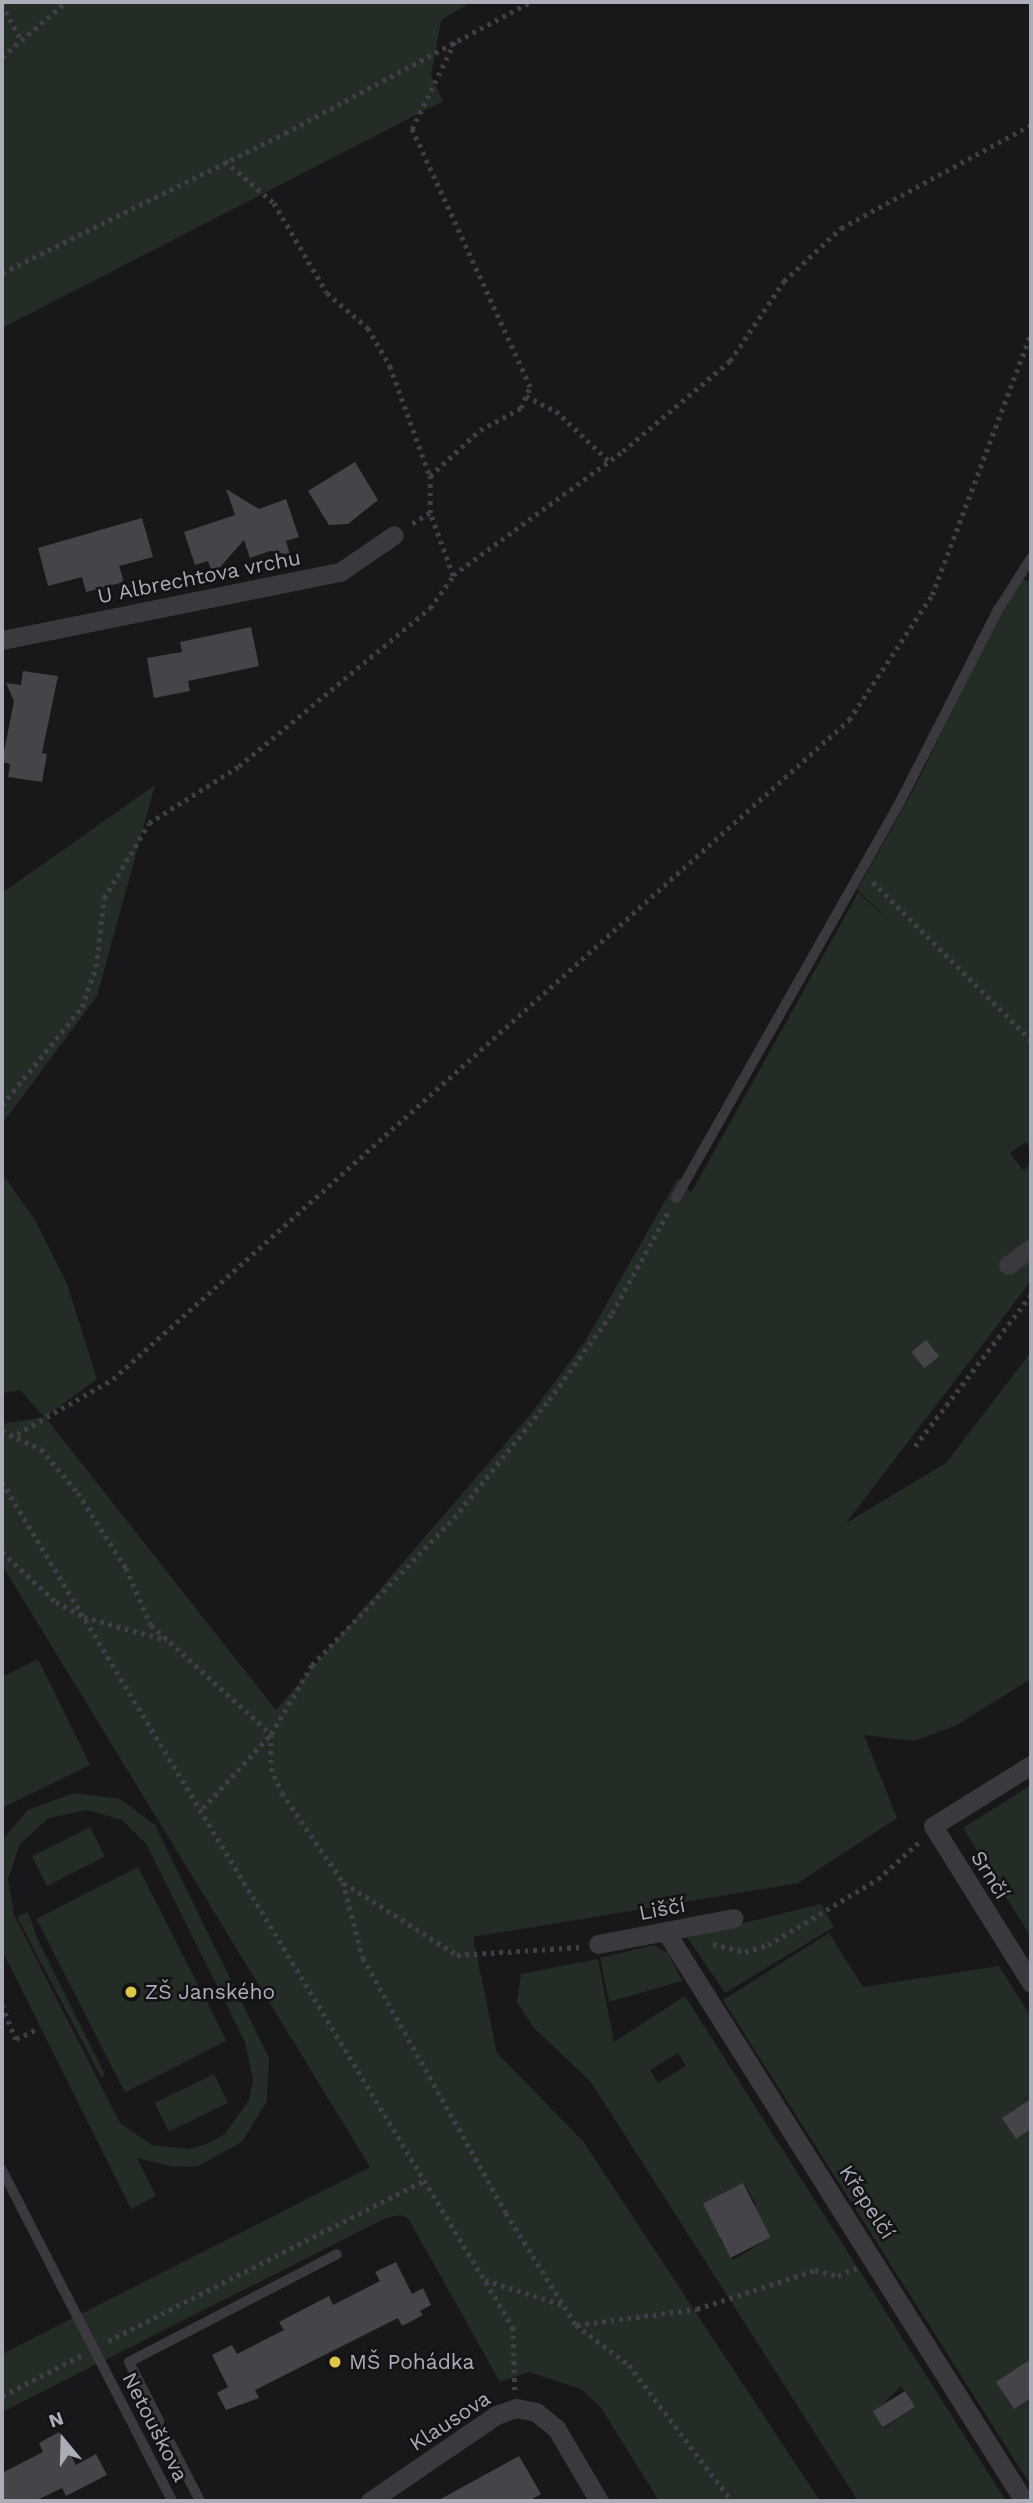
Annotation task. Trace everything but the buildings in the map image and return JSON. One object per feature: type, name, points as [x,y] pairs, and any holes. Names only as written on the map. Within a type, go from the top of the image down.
[{"type":"street","name":"U Albrechtova vrchu","points":[[2,640],[340,572],[394,535]]},
{"type":"street","points":[[1009,1265],[1031,1248]]},
{"type":"street","points":[[933,1826],[1031,1765]]},
{"type":"street","name":"Srnčí","points":[[933,1826],[1031,1983]]},
{"type":"street","name":"Liščí","points":[[598,1944],[734,1918]]},
{"type":"street","name":"Křepelčí","points":[[673,1931],[1024,2501]]},
{"type":"street","name":"Klausova","points":[[370,2501],[496,2415],[516,2408],[536,2412],[556,2428],[599,2501]]},
{"type":"lane","points":[[676,1198],[862,870],[998,610],[1031,558]]},
{"type":"lane","name":"Netouškova","points":[[2,2170],[172,2501]]},
{"type":"lane","points":[[200,2501],[129,2362],[337,2254]]},
{"type":"path","points":[[2,57],[66,2]]},
{"type":"path","points":[[2,273],[225,161],[530,2]]},
{"type":"path","points":[[2,4],[21,40]]},
{"type":"path","points":[[430,475],[480,430],[521,408],[530,387],[412,129],[455,40]]},
{"type":"path","points":[[2,1105],[82,1007],[96,967],[104,898],[149,823],[239,766],[300,710],[332,695],[430,608],[453,576],[609,461],[730,361],[783,281],[841,228],[1031,125]]},
{"type":"path","points":[[225,161],[274,204],[327,293],[369,328],[390,366],[430,475],[430,513],[453,576]]},
{"type":"path","points":[[17,1433],[113,1380],[849,720],[932,595],[1031,333]]},
{"type":"path","points":[[526,396],[556,411],[609,461]]},
{"type":"path","points":[[394,535],[430,513]]},
{"type":"path","points":[[862,870],[1031,1040]]},
{"type":"path","points":[[203,1808],[271,1734],[312,1665],[454,1518],[549,1400],[612,1314],[676,1198]]},
{"type":"path","points":[[915,1446],[1031,1294]]},
{"type":"path","points":[[2,1431],[17,1433],[41,1449],[78,1493],[126,1568],[151,1625],[271,1734],[271,1768],[282,1793],[343,1882],[363,1958],[563,2305],[576,2325],[629,2365],[732,2501]]},
{"type":"path","points":[[2,1482],[203,1808],[423,2181],[513,2327],[516,2408]]},
{"type":"path","points":[[2,1552],[56,1602],[84,1617],[170,1641]]},
{"type":"path","points":[[673,1931],[730,1951],[768,1945],[878,1879],[933,1826]]},
{"type":"path","points":[[343,1882],[457,1955],[598,1944]]},
{"type":"path","points":[[2,2005],[16,2039],[35,2030]]},
{"type":"path","points":[[2,2396],[423,2181]]},
{"type":"path","points":[[576,2325],[697,2309],[815,2270],[838,2276],[876,2258]]},
{"type":"path","points":[[484,2280],[563,2305]]},
{"type":"shaded area","points":[[2,2],[471,2],[441,20],[431,76],[443,101],[2,328]]},
{"type":"shaded area","points":[[1017,578],[1031,582],[1031,1149],[1026,1142],[1010,1153],[1023,1170],[1031,1164],[1031,1281],[846,1523],[946,1463],[1031,1352],[1031,1679],[955,1726],[914,1741],[864,1735],[897,1818],[798,1883],[473,1937],[497,2053],[583,2141],[820,2501],[659,2501],[601,2408],[581,2389],[529,2372],[500,2382],[408,2218],[400,2215],[386,2218],[2,2412],[2,2354],[370,2167],[2,1565],[2,1424],[44,1417],[20,1390],[2,1393],[2,1173],[35,1220],[67,1284],[97,1379],[45,1417],[276,1710],[530,1415],[586,1340],[678,1178],[691,1193],[858,893],[890,921],[857,890],[913,791]]},
{"type":"shaded area","points":[[155,785],[97,996],[2,1124],[2,893]]},
{"type":"shaded area","points":[[38,1659],[90,1765],[2,1808],[2,1677]]},
{"type":"shaded area","points":[[1031,1785],[1031,1937],[963,1828]]},
{"type":"shaded area","points":[[74,1793],[120,1799],[155,1825],[269,2058],[267,2101],[242,2142],[198,2166],[174,2167],[137,2158],[156,2196],[131,2209],[2,1950],[2,1840],[28,1810]],"holes":[[[87,1810],[122,1820],[147,1845],[245,2042],[253,2080],[249,2100],[225,2134],[207,2144],[188,2149],[152,2145],[120,2123],[14,1915],[8,1879],[20,1844],[49,1818]]]},
{"type":"shaded area","points":[[90,1827],[105,1856],[47,1886],[32,1857]]},
{"type":"shaded area","points":[[138,1867],[227,2041],[125,2093],[36,1919]]},
{"type":"shaded area","points":[[821,1904],[834,1927],[725,1993],[687,1937]]},
{"type":"shaded area","points":[[28,1912],[38,1940],[105,2075],[101,2077],[17,1917]]},
{"type":"shaded area","points":[[829,1933],[863,1987],[999,1966],[1031,2017],[1031,2099],[1003,2118],[1016,2139],[1031,2129],[1031,2363],[997,2382],[1014,2409],[1031,2398],[1031,2486],[723,2000]]},
{"type":"shaded area","points":[[653,1945],[668,1953],[682,1981],[609,2002],[600,1958]]},
{"type":"shaded area","points":[[598,1959],[614,2042],[685,1996],[1006,2501],[858,2501],[591,2082],[533,2027],[517,2002],[521,1974]],"holes":[[[678,2053],[686,2066],[658,2083],[650,2070]],[[743,2183],[756,2204],[745,2211],[771,2237],[733,2260],[720,2239],[736,2229],[718,2227],[706,2207]],[[901,2386],[915,2407],[884,2428],[874,2413]]]},
{"type":"shaded area","points":[[214,2074],[228,2103],[169,2132],[155,2103]]},
{"type":"place","name":"ZŠ Janského","points":[[131,1992]]},
{"type":"place","name":"MŠ Pohádka","points":[[335,2362]]}]
